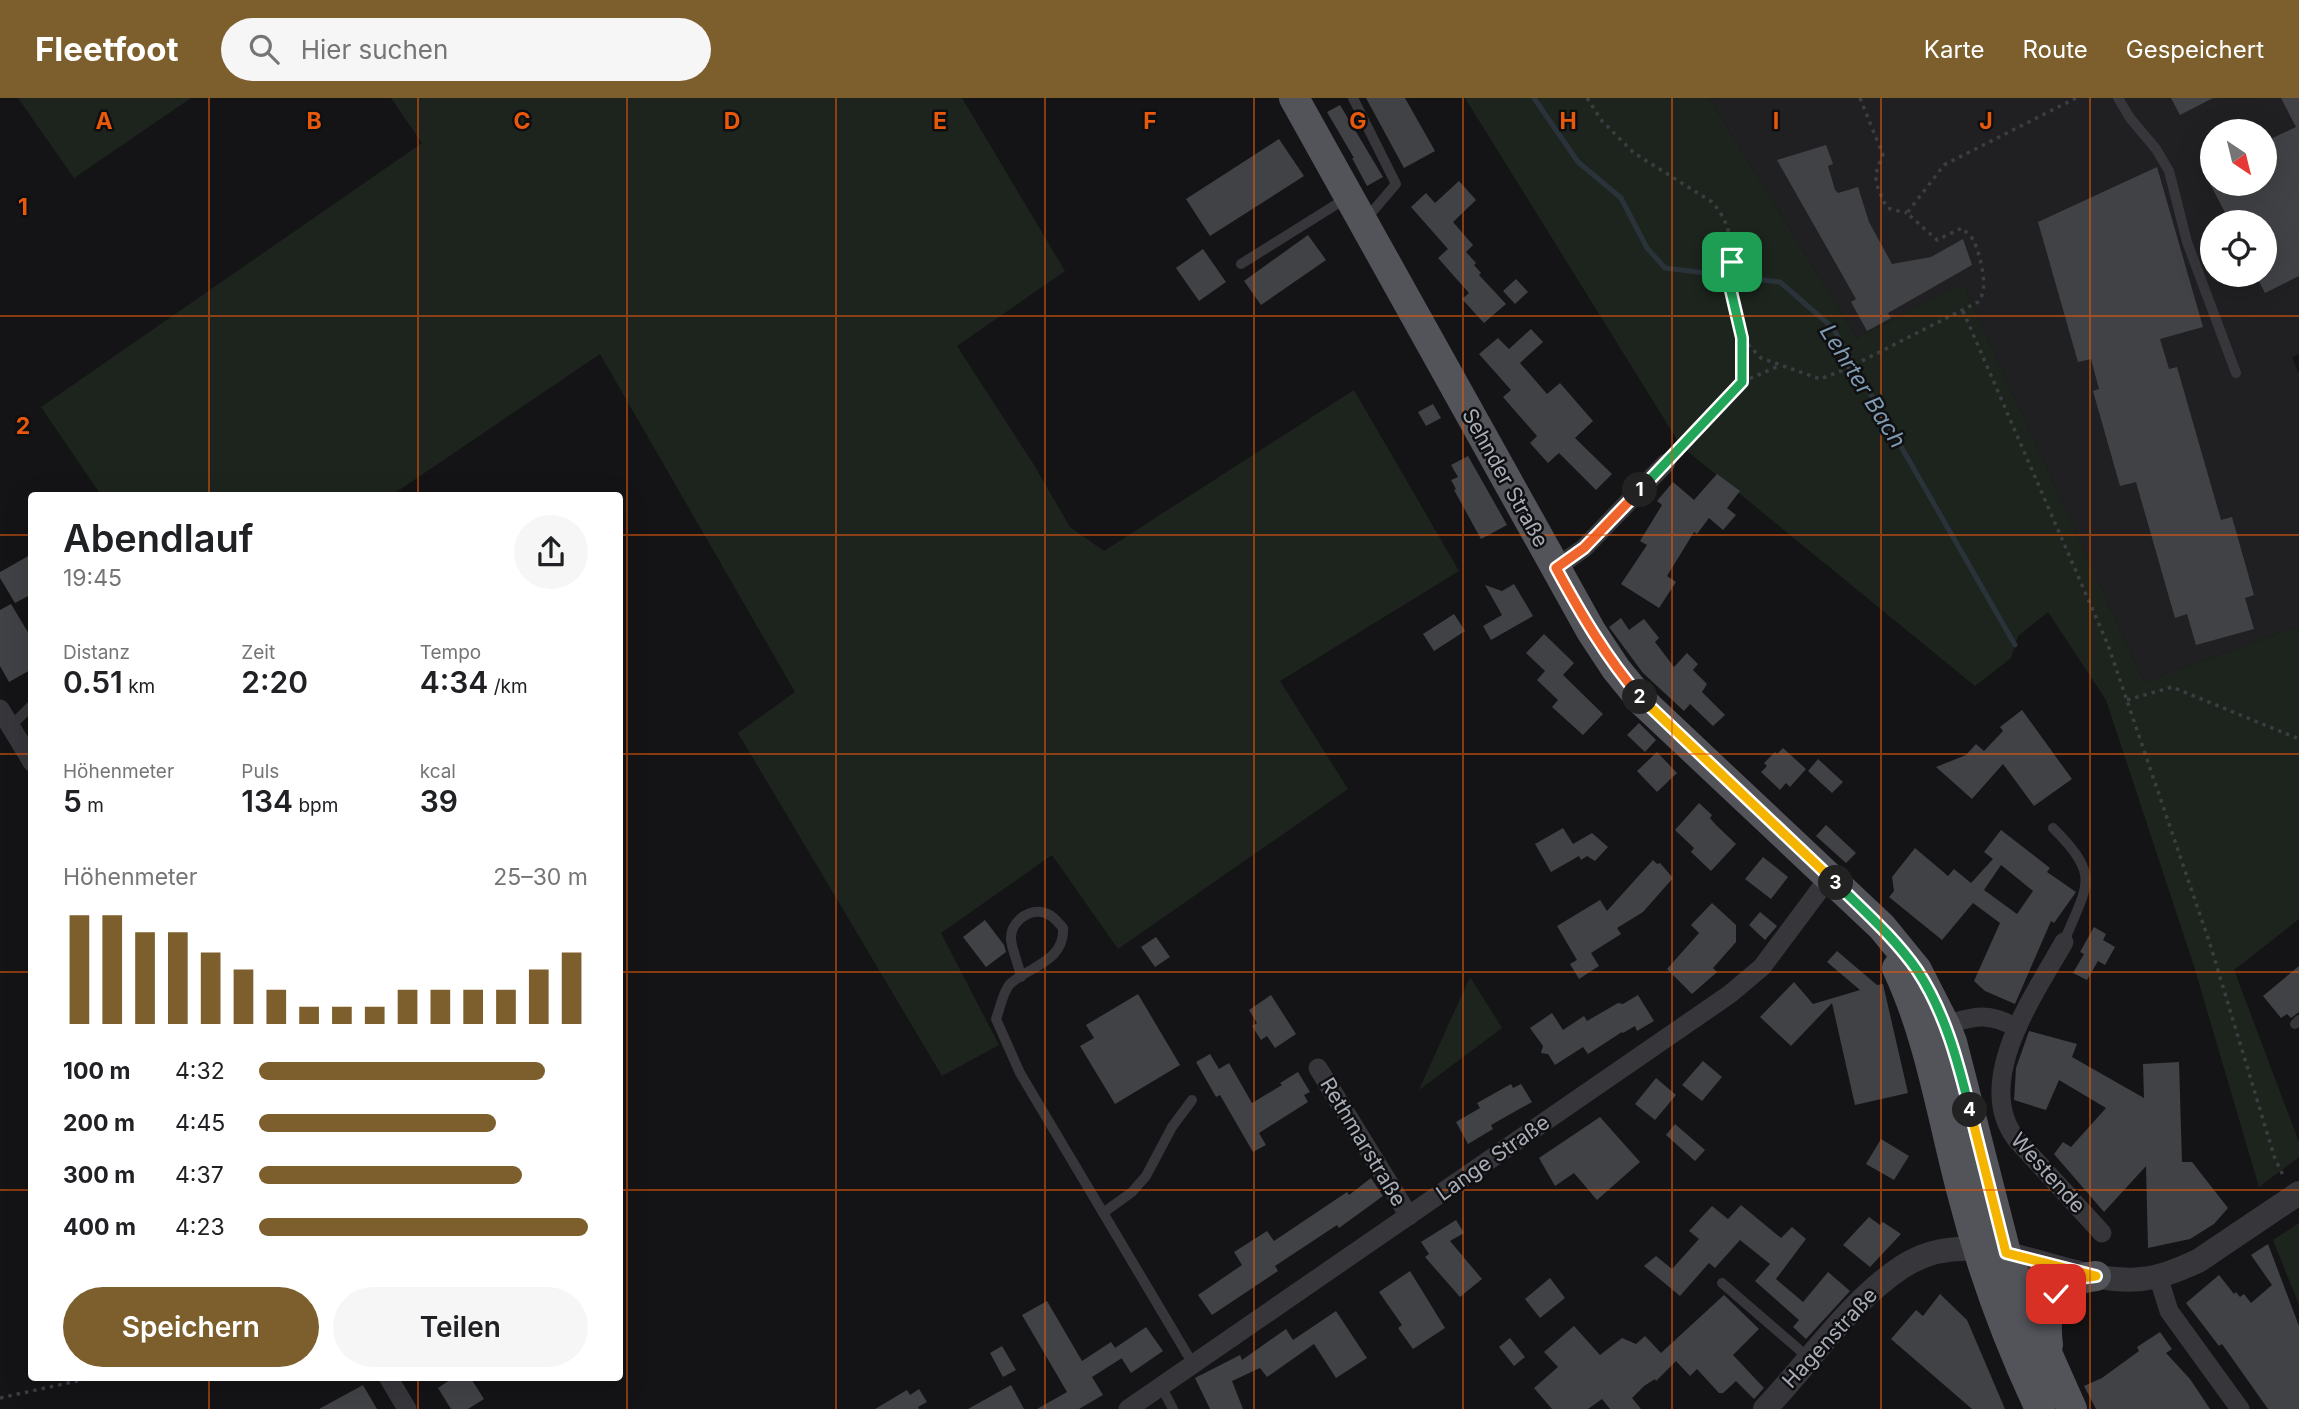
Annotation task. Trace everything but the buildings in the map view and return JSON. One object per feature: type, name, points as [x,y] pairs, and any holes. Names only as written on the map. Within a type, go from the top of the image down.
[{"type":"main road","name":"Sehnder Straße","points":[[1294,98],[1591,631],[1616,669],[1643,702],[1882,927],[1909,959],[1930,993],[1933,1028],[1992,1251]]},
{"type":"main road","points":[[1992,1251],[2072,1409]]},
{"type":"main road","points":[[1992,1251],[2013,1352],[2040,1409]]},
{"type":"main road","points":[[2057,1379],[2046,1326],[2049,1306],[2061,1288],[2079,1278],[2096,1276]]},
{"type":"street","points":[[1556,568],[1584,548],[1666,463]]},
{"type":"street","points":[[0,709],[28,755]]},
{"type":"street","name":"Lange Straße","points":[[1128,1409],[1748,980],[1839,885]]},
{"type":"street","name":"Westende","points":[[2064,942],[2017,1028],[2005,1061],[2000,1089],[2003,1116],[2008,1128],[2102,1233]]},
{"type":"street","points":[[1933,1028],[1979,1016],[1992,1017],[2017,1028]]},
{"type":"street","name":"Rethmarstraße","points":[[1318,1068],[1409,1216]]},
{"type":"street","name":"Hagenstraße","points":[[1765,1409],[1867,1295],[1903,1266],[1920,1258],[1939,1252],[1992,1251],[2096,1276],[2128,1280],[2158,1276],[2197,1261],[2297,1195]]},
{"type":"street","points":[[2158,1276],[2169,1311],[2240,1409]]},
{"type":"street","points":[[390,1381],[407,1409]]},
{"type":"lane","points":[[1353,98],[1396,184],[1363,223]]},
{"type":"lane","points":[[2118,98],[2169,171],[2187,242],[2236,373]]},
{"type":"lane","points":[[1241,264],[1348,196]]},
{"type":"lane","points":[[11,726],[28,709]]},
{"type":"lane","points":[[2053,828],[2073,849],[2087,874],[2085,890],[2064,942]]},
{"type":"lane","points":[[1021,977],[1011,938],[1014,927],[1020,918],[1030,913],[1041,912],[1052,916],[1063,928],[1062,944],[1055,954],[1021,977],[1008,985],[996,1019],[1020,1073],[1193,1364]]},
{"type":"lane","points":[[1103,1213],[1132,1192],[1146,1176],[1172,1127],[1192,1100]]},
{"type":"lane","points":[[1723,1283],[1810,1359]]},
{"type":"lane","points":[[1161,1387],[1173,1409]]},
{"type":"path","points":[[1587,98],[1602,121],[1634,153],[1712,202],[1722,214],[1728,227],[1732,262],[1731,291],[1742,338],[1742,382]]},
{"type":"path","points":[[1742,338],[1760,358],[1820,379],[1846,369],[1963,311],[1983,297],[1985,281],[1973,239],[1962,228],[1937,240],[1907,214],[1887,208],[1875,183],[1875,171],[1883,155],[1860,98]]},
{"type":"path","points":[[1907,214],[1944,165],[2076,98]]},
{"type":"path","points":[[1963,311],[2108,645],[2210,944],[2275,1159],[2297,1195]]},
{"type":"path","points":[[1666,463],[1742,382],[1781,365]]},
{"type":"path","points":[[2127,700],[2172,687],[2299,739]]},
{"type":"path","points":[[0,1398],[77,1381]]},
{"type":"shaded area","points":[[18,98],[191,98],[74,178]]},
{"type":"shaded area","points":[[391,98],[962,98],[1065,271],[957,346],[1034,465],[1070,527],[1104,551],[1354,390],[1459,571],[1280,681],[1348,789],[1118,949],[1052,855],[941,933],[999,1045],[942,1076],[738,733],[795,692],[600,354],[396,492],[99,492],[41,407],[422,143]]},
{"type":"shaded area","points":[[1465,98],[1709,98],[1857,338],[1963,284],[2144,682],[2299,626],[2299,919],[2234,970],[2299,1142],[2299,1157],[2259,1187],[2193,963],[2106,700],[2048,612],[2018,636],[2011,658],[1975,686],[1681,446]]},
{"type":"shaded area","points":[[1709,98],[2299,98],[2299,354],[2292,357],[2299,374],[2299,626],[2144,682],[1963,284],[1857,338]]},
{"type":"shaded area","points":[[1470,977],[1502,1028],[1419,1090]]},
{"type":"shaded area","points":[[2299,1223],[2299,1305],[2273,1240]]},
{"type":"waterway","name":"Lehrter Bach","points":[[1534,98],[1578,162],[1621,198],[1647,248],[1665,268],[1780,282],[1833,328],[2015,645]]},
{"type":"route","points":[[1732,262],[1731,291],[1742,338],[1742,382],[1584,548],[1556,568],[1591,631],[1616,669],[1643,702],[1882,927],[1917,971],[1952,1042],[2006,1253],[2096,1276],[2079,1278],[2056,1294]]}]
